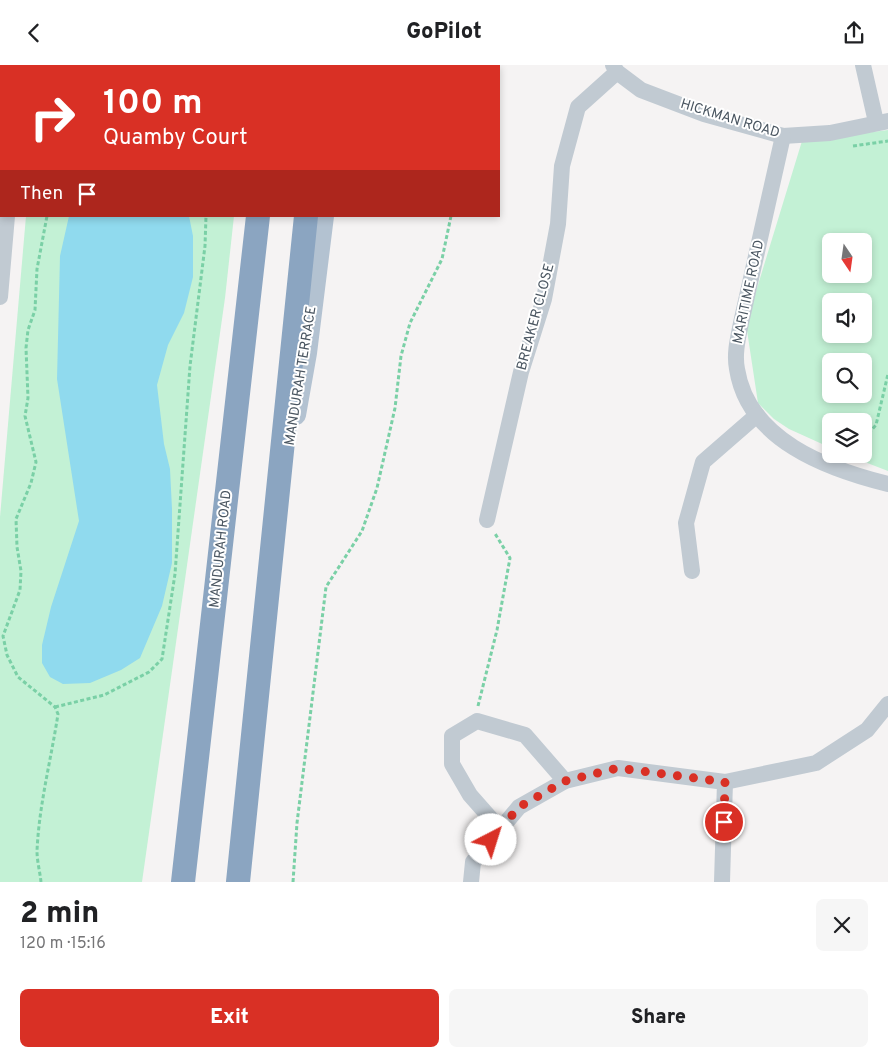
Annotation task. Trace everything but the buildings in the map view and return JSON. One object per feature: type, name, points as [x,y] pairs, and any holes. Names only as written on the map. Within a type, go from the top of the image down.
[{"type":"highway","name":"MANDURAH ROAD","points":[[184,882],[258,217]]},
{"type":"highway","points":[[238,882],[306,217]]},
{"type":"main road","name":"MANDURAH TERRACE","points":[[275,534],[306,353],[324,217]]},
{"type":"street","points":[[863,65],[882,121]]},
{"type":"street","name":"HICKMAN ROAD","points":[[615,68],[641,90],[704,114],[783,136],[830,133],[882,121]]},
{"type":"street","name":"BREAKER CLOSE","points":[[487,520],[521,373],[544,299],[558,224],[562,166],[578,107],[615,68]]},
{"type":"street","name":"MARITIME ROAD","points":[[783,136],[736,350],[736,368],[742,388],[757,415],[793,447],[820,462],[853,475],[888,484]]},
{"type":"street","points":[[0,297],[7,217]]},
{"type":"street","points":[[692,571],[686,523],[703,462],[757,415]]},
{"type":"street","points":[[471,882],[473,862],[519,807],[565,781],[618,768],[725,782],[816,763],[867,730],[888,704]]},
{"type":"street","points":[[500,829],[470,795],[452,764],[452,736],[477,721],[525,735],[565,781]]},
{"type":"street","points":[[722,882],[725,782]]},
{"type":"path","points":[[850,146],[888,141]]},
{"type":"path","points":[[41,882],[37,853],[47,769],[58,714],[55,707],[18,677],[7,655],[3,636],[20,590],[21,571],[17,547],[16,519],[31,483],[36,461],[25,416],[28,398],[26,348],[28,330],[35,310],[38,269],[47,217]]},
{"type":"path","points":[[55,707],[104,695],[149,672],[162,659],[176,574],[190,365],[205,246],[206,217]]},
{"type":"path","points":[[293,882],[302,784],[326,587],[362,531],[377,488],[395,408],[401,356],[410,323],[442,259],[451,217]]},
{"type":"path","points":[[872,429],[876,425],[888,374]]},
{"type":"path","points":[[477,721],[479,699],[497,630],[510,558],[487,520]]},
{"type":"green space","points":[[888,130],[888,471],[867,463],[872,463],[872,413],[822,413],[822,444],[789,429],[774,419],[758,403],[746,324],[802,141]]},
{"type":"green space","points":[[26,217],[234,217],[225,298],[142,882],[0,882],[0,517]]},
{"type":"water","points":[[69,217],[189,217],[193,236],[193,277],[184,313],[168,345],[157,385],[164,444],[170,469],[172,563],[162,606],[140,658],[121,670],[90,683],[63,684],[50,677],[42,663],[42,645],[51,607],[79,521],[57,379],[60,256]]},
{"type":"route","points":[[491,840],[519,807],[565,781],[618,768],[725,782],[724,822]]}]
